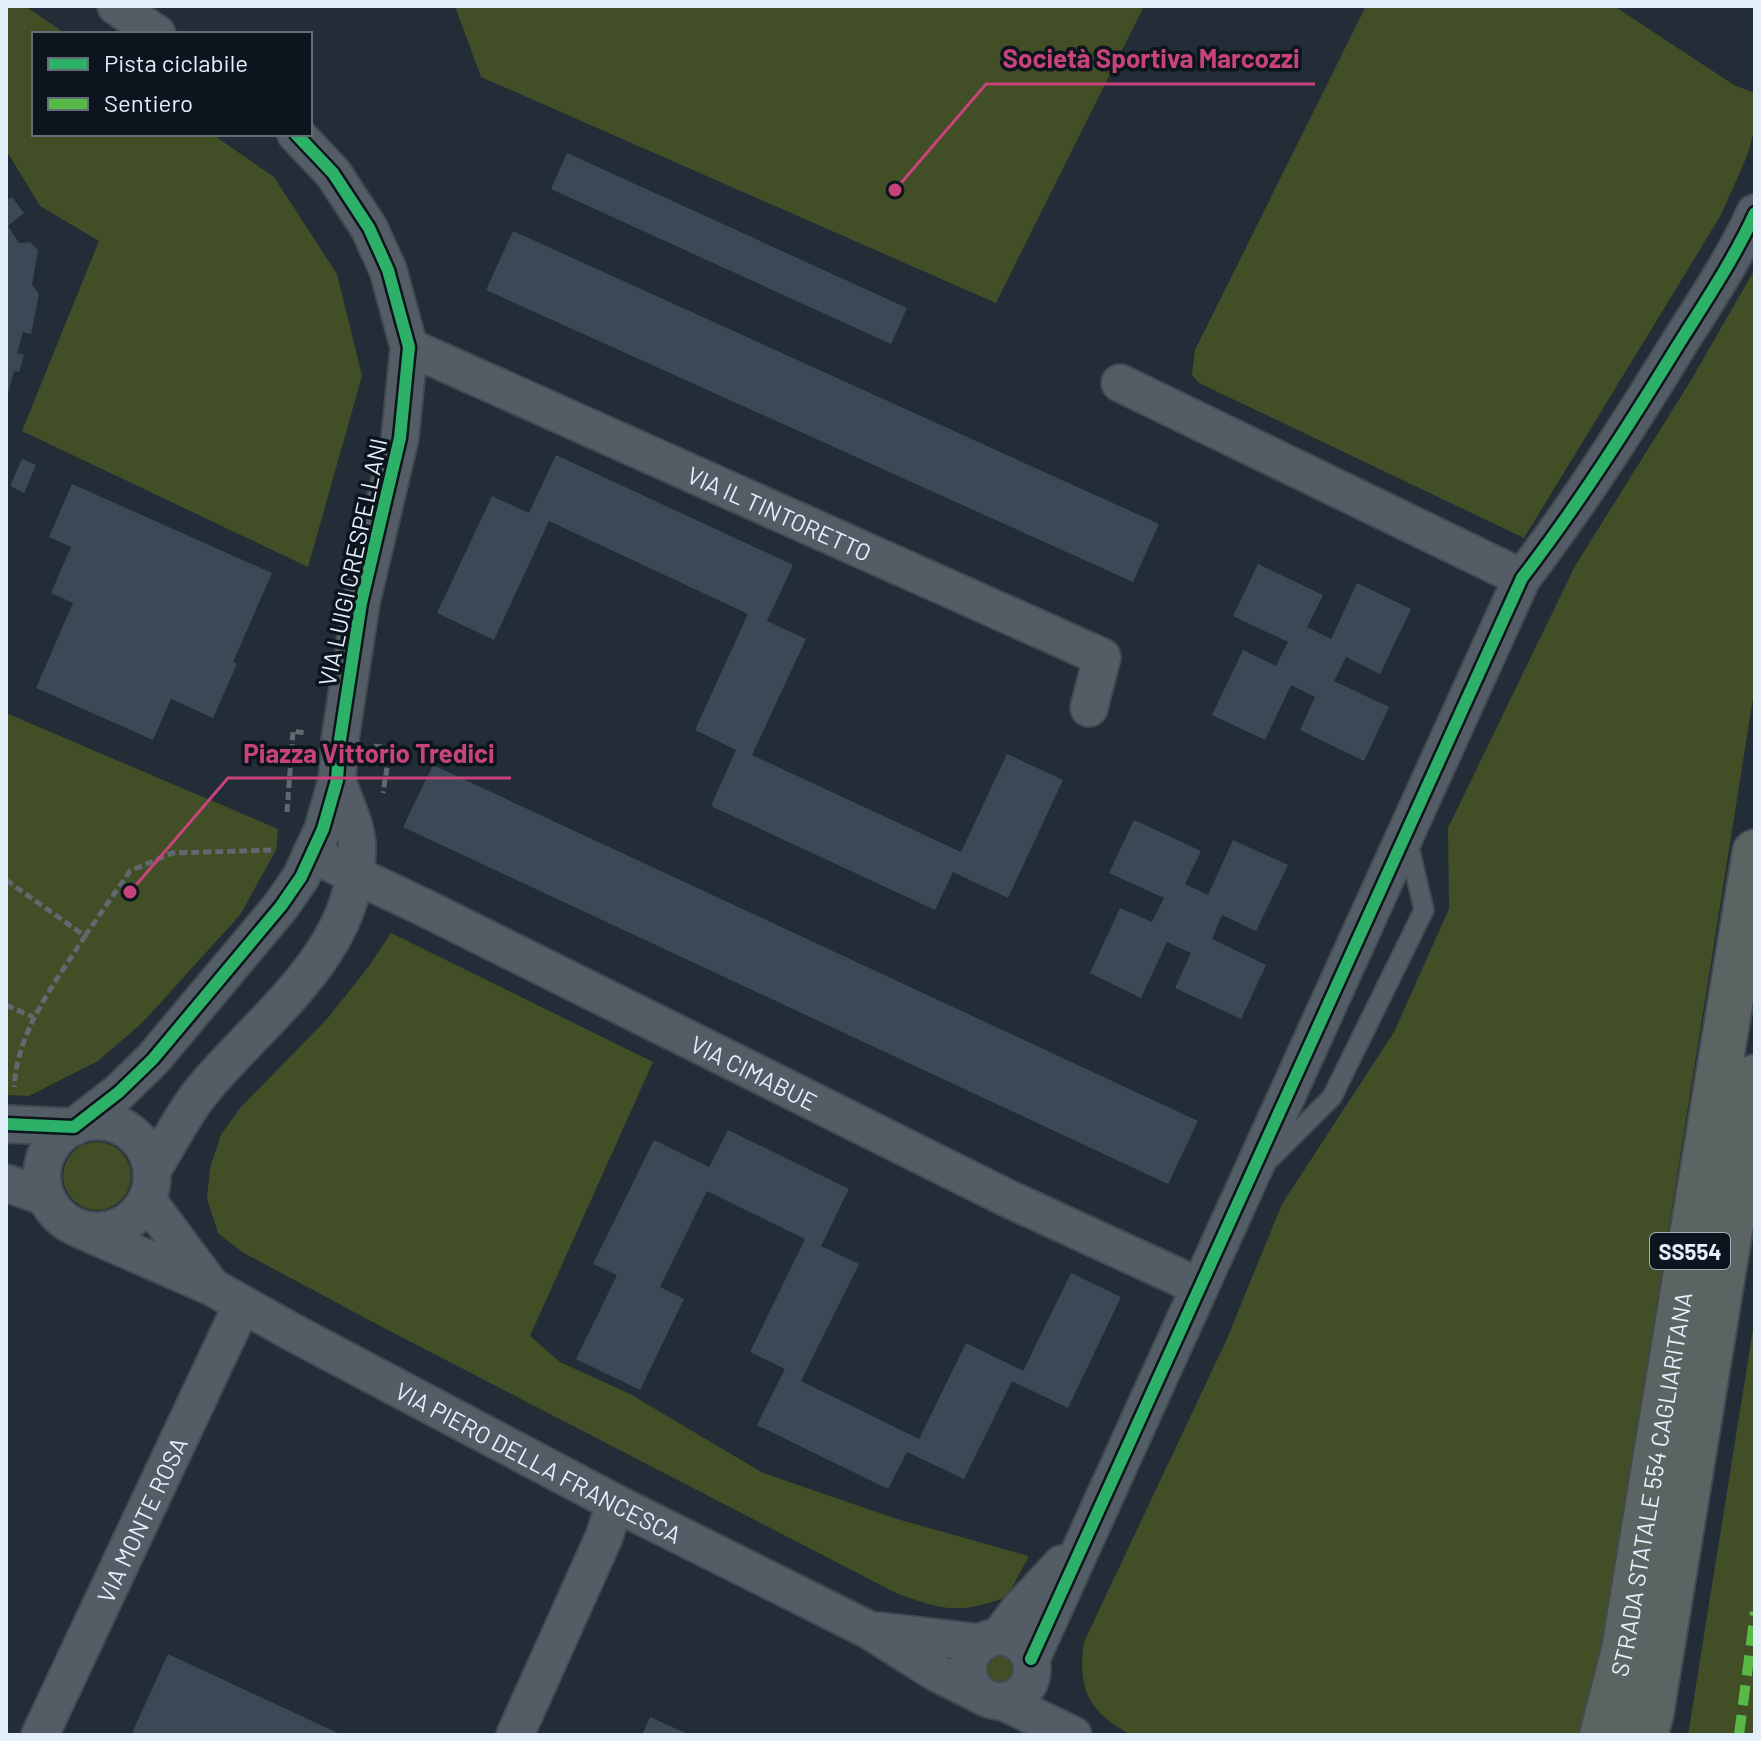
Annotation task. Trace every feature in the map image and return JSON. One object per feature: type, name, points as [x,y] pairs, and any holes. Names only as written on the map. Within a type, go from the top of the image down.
[{"type":"highway","name":"STRADA STATALE 554 CAGLIARITANA","points":[[1602,1735],[1624,1650],[1755,852]]},
{"type":"highway","name":"STRADA STATALE 554 CAGLIARITANA","points":[[1648,1728],[1755,1077]]},
{"type":"street","points":[[116,6],[154,32]]},
{"type":"street","name":"VIA LUIGI CRESPELLANI","points":[[74,1127],[119,1092],[153,1059],[281,906],[301,877],[323,829],[337,780],[340,740],[361,603],[400,438],[409,347],[388,270],[369,228],[333,173],[298,136]]},
{"type":"street","points":[[1082,1542],[990,1640],[974,1650],[969,1677],[992,1698],[1022,1693],[1082,1542],[1522,578],[1556,534],[1633,418],[1705,302],[1755,213]]},
{"type":"street","name":"VIA IL TINTORETTO","points":[[409,347],[1102,657],[1089,708]]},
{"type":"street","points":[[1120,383],[1522,578]]},
{"type":"street","name":"VIA LUIGI CRESPELLANI","points":[[150,1185],[199,1094],[310,971],[342,923],[354,885],[357,842],[337,780]]},
{"type":"street","name":"VIA CIMABUE","points":[[311,854],[1011,1200],[1200,1287]]},
{"type":"street","name":"VIA PIERO DELLA FRANCESCA","points":[[9,1124],[74,1127],[98,1121],[114,1123],[129,1131],[149,1155],[150,1185],[227,1296]]},
{"type":"street","points":[[46,1197],[42,1178],[44,1160],[53,1143],[66,1130],[74,1127]]},
{"type":"street","name":"VIA PIERO DELLA FRANCESCA","points":[[6,1183],[46,1197],[63,1221],[227,1296],[615,1503],[869,1630],[937,1673],[1073,1735]]},
{"type":"street","points":[[77,1228],[93,1232],[110,1231],[125,1224],[138,1214],[150,1185]]},
{"type":"street","name":"VIA MONTE ROSA","points":[[40,1735],[227,1296]]},
{"type":"street","points":[[515,1735],[604,1537],[615,1503]]},
{"type":"street","name":"VIA PIERO DELLA FRANCESCA","points":[[869,1630],[990,1640],[1008,1637],[1022,1645],[1031,1667],[1080,1735]]},
{"type":"lane","points":[[1248,1181],[1332,1097],[1424,910],[1406,834]]},
{"type":"path","points":[[6,880],[85,936],[33,1017],[15,1068],[9,1124]]},
{"type":"path","points":[[6,1005],[33,1017]]},
{"type":"green space","points":[[6,6],[25,6],[63,32],[32,32],[32,136],[215,136],[274,177],[337,274],[362,376],[308,567],[22,431],[99,241],[40,206],[6,150]]},
{"type":"green space","points":[[455,6],[1144,6],[996,303],[481,77]]},
{"type":"green space","points":[[1366,6],[1614,6],[1734,85],[1755,93],[1755,127],[1747,156],[1721,215],[1524,538],[1199,383],[1192,375],[1195,350]]},
{"type":"green space","points":[[1755,269],[1755,686],[1603,1641],[1579,1735],[1132,1735],[1105,1718],[1089,1698],[1082,1673],[1084,1642],[1226,1341],[1282,1204],[1394,1032],[1449,909],[1448,828],[1575,566],[1690,382]]},
{"type":"green space","points":[[6,713],[278,829],[276,850],[240,915],[143,1022],[98,1061],[29,1096],[6,1095]]},
{"type":"green space","points":[[391,933],[653,1062],[530,1336],[560,1362],[630,1394],[763,1473],[897,1519],[1029,1556],[1007,1597],[975,1606],[951,1608],[896,1593],[384,1328],[242,1252],[218,1233],[207,1199],[210,1168],[221,1135],[240,1108],[327,1019]]},
{"type":"green space","points":[[97,1142],[110,1144],[121,1152],[129,1163],[129,1189],[121,1200],[110,1208],[97,1210],[84,1208],[73,1200],[65,1189],[63,1176],[65,1163],[73,1152],[84,1144]]},
{"type":"green space","points":[[1755,1317],[1755,1735],[1688,1735]]},
{"type":"green space","points":[[1011,1647],[1016,1650],[1024,1674],[1018,1685],[1008,1692],[977,1678],[977,1659]]},
{"type":"building","points":[[567,153],[907,308],[891,344],[551,189]]},
{"type":"building","points":[[12,197],[24,213],[8,226],[19,243],[30,242],[38,250],[32,285],[39,294],[31,334],[23,332],[17,353],[24,355],[19,372],[14,371],[6,401],[6,200]]},
{"type":"building","points":[[513,231],[1159,524],[1133,582],[486,290]]},
{"type":"building","points":[[556,455],[793,565],[767,621],[806,639],[752,755],[961,852],[1007,754],[1063,780],[1008,898],[953,872],[935,910],[711,806],[736,750],[695,730],[748,614],[549,521],[494,640],[437,613],[492,496],[529,513]]},
{"type":"building","points":[[22,459],[36,465],[24,493],[10,486]]},
{"type":"building","points":[[72,484],[272,573],[233,662],[237,664],[213,718],[171,699],[153,740],[36,688],[73,603],[51,593],[71,547],[49,537]]},
{"type":"building","points":[[1258,564],[1323,595],[1307,627],[1331,639],[1357,583],[1411,609],[1380,674],[1346,657],[1334,681],[1389,707],[1364,761],[1300,730],[1315,697],[1291,685],[1265,740],[1212,715],[1243,650],[1276,666],[1288,642],[1233,616]]},
{"type":"building","points":[[433,765],[1198,1121],[1168,1184],[403,827]]},
{"type":"building","points":[[1134,820],[1201,851],[1185,884],[1208,895],[1233,840],[1288,865],[1256,931],[1222,915],[1212,939],[1266,965],[1241,1019],[1175,988],[1191,953],[1167,942],[1141,998],[1090,973],[1120,908],[1152,922],[1164,898],[1109,873]]},
{"type":"building","points":[[728,1130],[849,1189],[821,1246],[859,1264],[801,1381],[919,1439],[966,1343],[1023,1371],[1071,1273],[1121,1297],[1068,1408],[1012,1381],[964,1479],[907,1452],[888,1489],[757,1425],[785,1369],[750,1352],[805,1239],[707,1191],[660,1287],[684,1299],[640,1390],[576,1359],[617,1275],[593,1264],[654,1140],[709,1167]]},
{"type":"building","points":[[168,1654],[342,1735],[131,1735]]},
{"type":"building","points":[[650,1717],[690,1735],[642,1735]]},
{"type":"marked path","points":[[1739,1735],[1755,1612]]},
{"type":"cycle path","points":[[6,1124],[74,1127],[119,1092],[153,1059],[281,906],[301,877],[323,829],[337,780],[340,740],[361,603],[400,438],[409,347],[388,270],[369,228],[333,173],[298,136]]},
{"type":"cycle path","points":[[1031,1659],[1522,578],[1639,408],[1717,283],[1755,213]]},
{"type":"place","name":"Società Sportiva Marcozzi","points":[[895,190]]},
{"type":"place","name":"Piazza Vittorio Tredici","points":[[130,892]]}]
